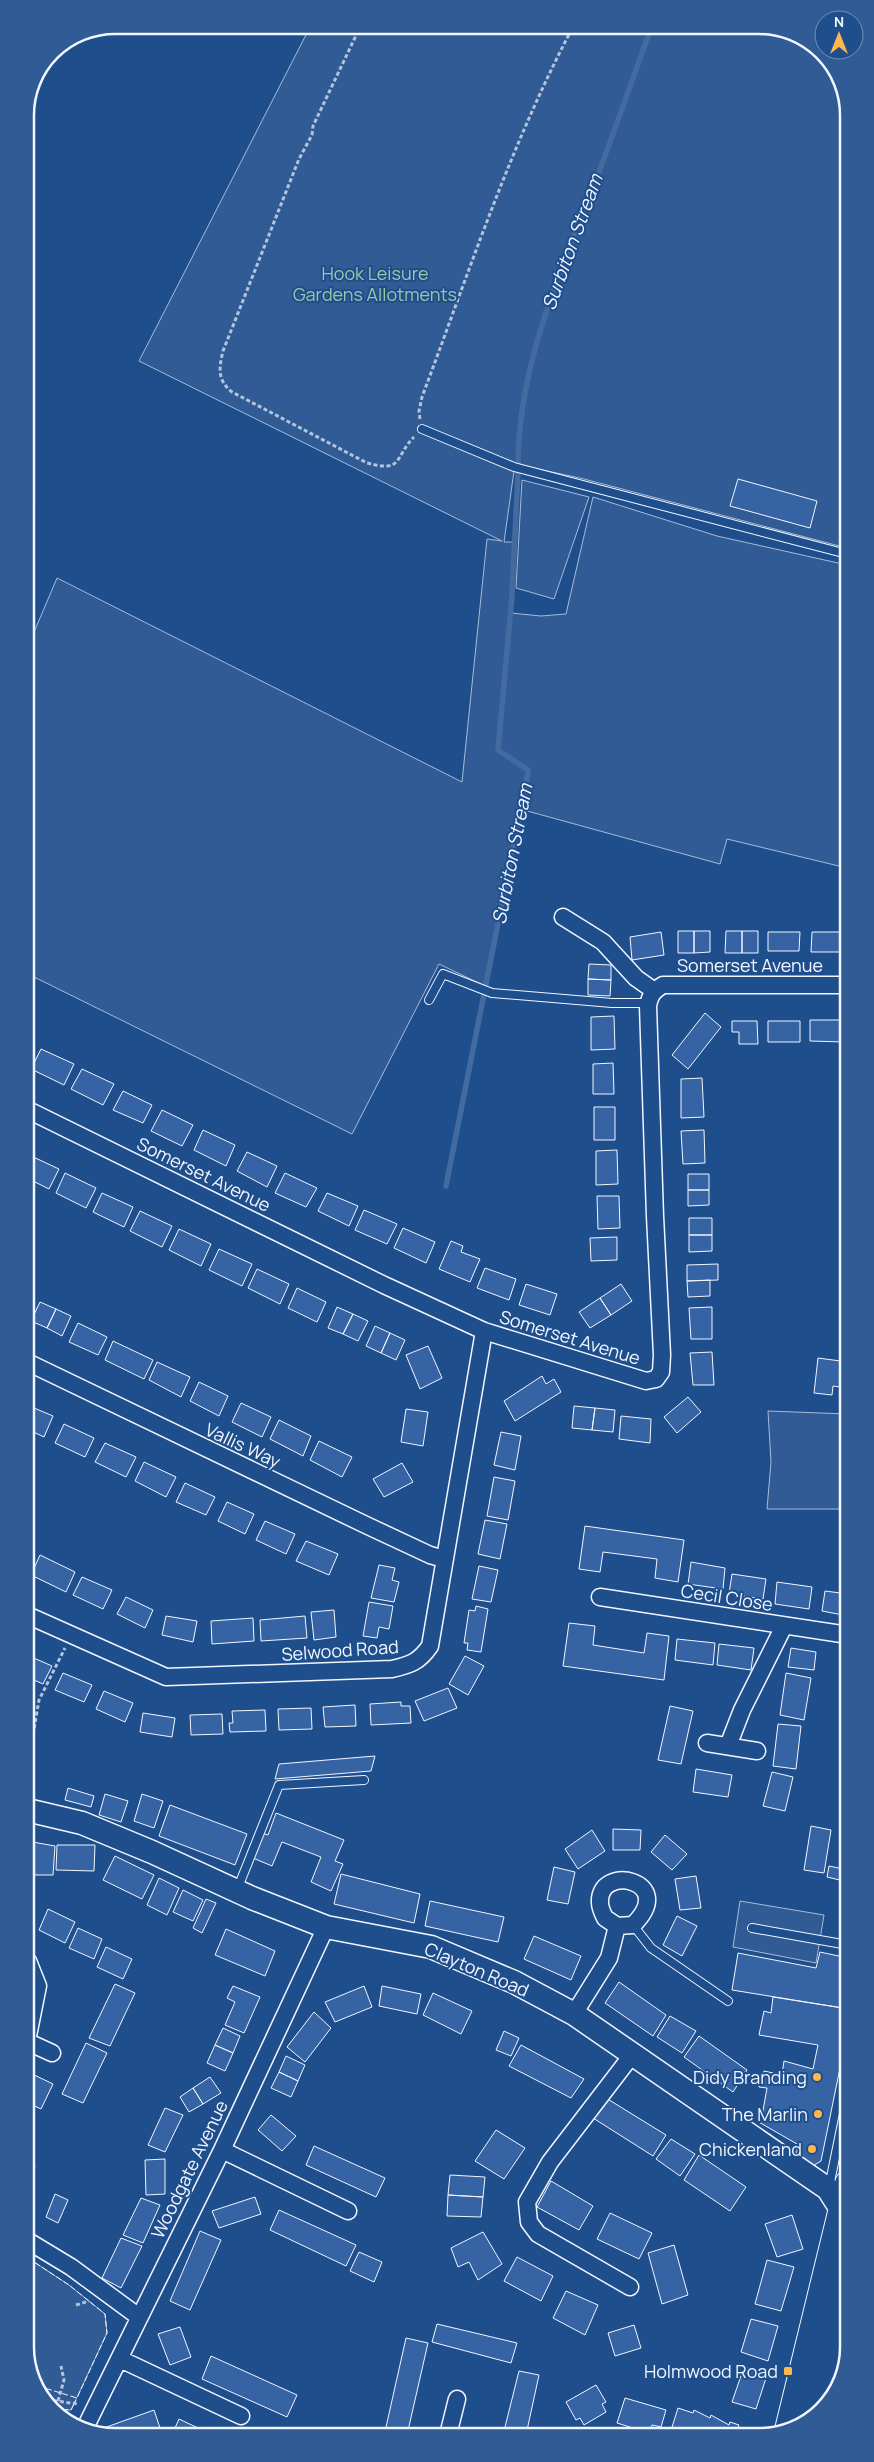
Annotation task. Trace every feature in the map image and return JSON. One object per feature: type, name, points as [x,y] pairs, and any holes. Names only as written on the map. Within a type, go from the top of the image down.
[{"type":"highway","points":[[791,2422],[840,2208]]},
{"type":"highway","points":[[818,2404],[840,2312]]},
{"type":"street","points":[[563,917],[603,942],[651,997]]},
{"type":"street","name":"Somerset Avenue","points":[[34,1113],[384,1285],[484,1331],[646,1381],[656,1379],[660,1372],[662,1355],[655,1216],[651,997],[663,985],[840,985]]},
{"type":"street","name":"Selwood Road","points":[[34,1618],[166,1677],[392,1669],[414,1664],[422,1658],[430,1646],[484,1331]]},
{"type":"street","name":"Vallis Way","points":[[34,1365],[368,1526],[430,1555],[444,1559]]},
{"type":"street","name":"Cecil Close","points":[[600,1597],[840,1634]]},
{"type":"street","points":[[728,1746],[742,1710],[784,1626]]},
{"type":"street","points":[[708,1743],[757,1751]]},
{"type":"street","name":"Clayton Road","points":[[34,1812],[82,1823],[152,1852],[237,1891],[326,1927],[431,1947],[514,1982],[574,2014],[840,2198]]},
{"type":"street","points":[[574,2014],[609,1958],[625,1925]]},
{"type":"street","name":"Woodgate Avenue","points":[[87,2424],[222,2150],[326,1927]]},
{"type":"street","points":[[34,1976],[38,1986],[34,2006]]},
{"type":"street","points":[[34,2045],[52,2053]]},
{"type":"street","points":[[630,2287],[538,2234],[528,2222],[527,2202],[550,2162],[632,2055]]},
{"type":"street","points":[[222,2150],[348,2210]]},
{"type":"street","points":[[34,2245],[70,2267],[139,2317]]},
{"type":"street","points":[[120,2359],[241,2416]]},
{"type":"street","points":[[450,2428],[457,2399]]},
{"type":"lane","points":[[422,429],[514,467],[840,552]]},
{"type":"lane","points":[[429,1000],[443,974],[492,993],[612,1003],[651,997]]},
{"type":"lane","points":[[237,1891],[279,1785],[364,1780]]},
{"type":"lane","points":[[625,1925],[651,1948],[728,2000]]},
{"type":"lane","points":[[752,1928],[840,1944]]},
{"type":"path","points":[[357,34],[313,126],[312,135],[299,159],[219,366],[220,378],[232,392],[367,463],[390,466],[400,460],[409,442],[422,429],[419,411],[422,397],[519,143],[553,64],[569,34]]},
{"type":"path","points":[[34,1729],[39,1700],[72,1635]]},
{"type":"path","points":[[58,2401],[64,2380],[61,2366]]},
{"type":"path","points":[[54,2401],[75,2402]]},
{"type":"shaded area","points":[[306,34],[765,34],[780,36],[809,50],[814,55],[814,60],[819,60],[827,70],[838,94],[840,104],[840,546],[584,479],[515,464],[504,542],[514,542],[511,613],[541,616],[566,614],[593,497],[717,536],[840,563],[840,866],[727,839],[720,864],[520,809],[485,986],[439,964],[352,1134],[34,977],[34,632],[57,578],[462,782],[487,539],[502,541],[139,361]]},
{"type":"shaded area","points":[[522,480],[589,497],[554,599],[516,588]]},
{"type":"shaded area","points":[[768,1411],[840,1414],[840,1509],[767,1509],[771,1462]]},
{"type":"shaded area","points":[[740,1901],[824,1915],[816,1963],[733,1947]]},
{"type":"shaded area","points":[[34,2262],[69,2285],[105,2314],[107,2333],[71,2410],[62,2410],[54,2401],[42,2383],[36,2368],[34,2358]]},
{"type":"building","points":[[738,479],[817,501],[810,528],[730,506]]},
{"type":"building","points":[[678,931],[694,931],[694,953],[678,953]]},
{"type":"building","points":[[694,931],[710,931],[710,952],[694,953]]},
{"type":"building","points":[[726,931],[742,931],[742,953],[725,953]]},
{"type":"building","points":[[742,931],[758,931],[758,953],[742,953]]},
{"type":"building","points":[[661,932],[664,955],[632,960],[630,937]]},
{"type":"building","points":[[768,932],[800,932],[799,951],[768,951]]},
{"type":"building","points":[[812,932],[840,932],[840,952],[811,952]]},
{"type":"building","points":[[589,964],[611,965],[611,980],[588,979]]},
{"type":"building","points":[[588,979],[611,980],[610,996],[588,995]]},
{"type":"building","points":[[705,1013],[721,1027],[688,1069],[672,1055]]},
{"type":"building","points":[[614,1016],[615,1049],[591,1050],[591,1017]]},
{"type":"building","points":[[810,1020],[840,1020],[840,1042],[810,1041]]},
{"type":"building","points":[[732,1021],[757,1021],[758,1044],[739,1044],[739,1032],[732,1032]]},
{"type":"building","points":[[768,1021],[800,1021],[800,1042],[768,1042]]},
{"type":"building","points":[[41,1049],[74,1064],[64,1085],[34,1070],[34,1063]]},
{"type":"building","points":[[613,1063],[614,1094],[593,1094],[593,1064]]},
{"type":"building","points":[[82,1069],[114,1084],[103,1105],[71,1089]]},
{"type":"building","points":[[702,1078],[704,1117],[681,1118],[681,1079]]},
{"type":"building","points":[[123,1091],[152,1105],[143,1123],[113,1110]]},
{"type":"building","points":[[594,1107],[615,1107],[615,1140],[594,1140]]},
{"type":"building","points":[[162,1110],[193,1125],[182,1146],[151,1131]]},
{"type":"building","points":[[203,1130],[235,1145],[226,1166],[194,1150]]},
{"type":"building","points":[[704,1130],[705,1163],[683,1164],[681,1131]]},
{"type":"building","points":[[617,1150],[618,1184],[596,1185],[596,1151]]},
{"type":"building","points":[[247,1152],[277,1166],[267,1187],[237,1171]]},
{"type":"building","points":[[34,1157],[59,1169],[49,1189],[34,1182]]},
{"type":"building","points":[[65,1173],[96,1188],[86,1208],[56,1193]]},
{"type":"building","points":[[285,1173],[317,1188],[306,1207],[275,1193]]},
{"type":"building","points":[[688,1174],[709,1174],[709,1190],[688,1190]]},
{"type":"building","points":[[688,1190],[709,1190],[709,1205],[688,1206]]},
{"type":"building","points":[[102,1193],[133,1207],[124,1227],[93,1212]]},
{"type":"building","points":[[327,1193],[358,1206],[349,1226],[318,1211]]},
{"type":"building","points":[[597,1196],[619,1196],[620,1228],[598,1229]]},
{"type":"building","points":[[364,1210],[397,1224],[387,1244],[355,1230]]},
{"type":"building","points":[[140,1211],[172,1226],[162,1247],[130,1231]]},
{"type":"building","points":[[689,1218],[712,1218],[712,1235],[689,1235]]},
{"type":"building","points":[[403,1228],[435,1242],[426,1263],[394,1248]]},
{"type":"building","points":[[179,1229],[211,1244],[201,1266],[169,1250]]},
{"type":"building","points":[[689,1235],[712,1235],[712,1251],[689,1252]]},
{"type":"building","points":[[617,1237],[617,1260],[591,1261],[590,1238]]},
{"type":"building","points":[[451,1241],[463,1246],[461,1252],[480,1259],[470,1282],[439,1269]]},
{"type":"building","points":[[219,1249],[252,1264],[242,1286],[209,1270]]},
{"type":"building","points":[[718,1264],[718,1280],[687,1281],[687,1265]]},
{"type":"building","points":[[485,1268],[516,1279],[509,1300],[477,1288]]},
{"type":"building","points":[[257,1269],[289,1284],[280,1304],[248,1288]]},
{"type":"building","points":[[710,1280],[710,1296],[688,1297],[687,1281]]},
{"type":"building","points":[[526,1284],[557,1294],[550,1315],[519,1305]]},
{"type":"building","points":[[621,1284],[632,1301],[611,1315],[600,1298]]},
{"type":"building","points":[[297,1288],[326,1302],[317,1322],[288,1308]]},
{"type":"building","points":[[600,1298],[611,1315],[590,1328],[579,1312]]},
{"type":"building","points":[[40,1302],[56,1309],[47,1328],[34,1322],[34,1315]]},
{"type":"building","points":[[337,1307],[353,1314],[343,1334],[328,1328]]},
{"type":"building","points":[[712,1307],[712,1339],[691,1339],[689,1308]]},
{"type":"building","points":[[56,1309],[71,1316],[62,1336],[47,1328]]},
{"type":"building","points":[[353,1314],[368,1321],[358,1341],[343,1334]]},
{"type":"building","points":[[78,1323],[107,1337],[98,1355],[69,1342]]},
{"type":"building","points":[[375,1326],[390,1333],[381,1353],[366,1346]]},
{"type":"building","points":[[390,1333],[405,1340],[396,1360],[381,1353]]},
{"type":"building","points":[[113,1341],[153,1360],[144,1379],[105,1360]]},
{"type":"building","points":[[428,1346],[442,1378],[420,1389],[406,1355]]},
{"type":"building","points":[[712,1352],[714,1385],[693,1385],[690,1353]]},
{"type":"building","points":[[818,1358],[840,1361],[840,1387],[833,1386],[832,1395],[814,1393]]},
{"type":"building","points":[[157,1362],[190,1377],[181,1397],[149,1380]]},
{"type":"building","points":[[542,1376],[546,1384],[554,1379],[561,1392],[515,1421],[504,1401]]},
{"type":"building","points":[[199,1382],[228,1396],[219,1416],[190,1401]]},
{"type":"building","points":[[688,1397],[701,1412],[677,1433],[664,1417]]},
{"type":"building","points":[[241,1403],[271,1417],[262,1437],[232,1422]]},
{"type":"building","points":[[574,1406],[595,1408],[592,1430],[572,1428]]},
{"type":"building","points":[[34,1408],[53,1416],[44,1437],[34,1432]]},
{"type":"building","points":[[595,1408],[615,1410],[613,1432],[592,1430]]},
{"type":"building","points":[[406,1409],[428,1412],[423,1446],[401,1442]]},
{"type":"building","points":[[621,1416],[651,1419],[650,1443],[619,1439]]},
{"type":"building","points":[[279,1420],[311,1436],[303,1456],[270,1439]]},
{"type":"building","points":[[64,1424],[94,1438],[85,1457],[55,1443]]},
{"type":"building","points":[[501,1432],[521,1436],[515,1470],[494,1465]]},
{"type":"building","points":[[319,1441],[352,1457],[342,1477],[310,1460]]},
{"type":"building","points":[[105,1443],[136,1457],[126,1477],[95,1462]]},
{"type":"building","points":[[144,1462],[176,1477],[166,1497],[135,1481]]},
{"type":"building","points":[[402,1463],[413,1482],[384,1497],[373,1479]]},
{"type":"building","points":[[494,1477],[515,1481],[508,1520],[487,1516]]},
{"type":"building","points":[[185,1483],[215,1497],[206,1515],[176,1502]]},
{"type":"building","points":[[227,1502],[254,1514],[245,1534],[218,1521]]},
{"type":"building","points":[[485,1520],[507,1524],[500,1559],[478,1554]]},
{"type":"building","points":[[265,1521],[295,1534],[286,1554],[256,1540]]},
{"type":"building","points":[[585,1526],[684,1540],[678,1582],[655,1578],[657,1559],[603,1552],[600,1572],[579,1569]]},
{"type":"building","points":[[306,1541],[338,1554],[329,1575],[296,1561]]},
{"type":"building","points":[[40,1555],[75,1572],[66,1592],[34,1576],[34,1568]]},
{"type":"building","points":[[691,1562],[725,1568],[723,1589],[688,1584]]},
{"type":"building","points":[[379,1565],[395,1568],[392,1580],[399,1582],[394,1602],[371,1598]]},
{"type":"building","points":[[479,1566],[498,1570],[491,1602],[472,1599]]},
{"type":"building","points":[[732,1574],[766,1579],[763,1599],[729,1594]]},
{"type":"building","points":[[82,1577],[112,1590],[103,1609],[73,1595]]},
{"type":"building","points":[[777,1582],[812,1587],[809,1609],[775,1604]]},
{"type":"building","points":[[825,1591],[840,1593],[840,1614],[822,1611]]},
{"type":"building","points":[[126,1597],[153,1610],[145,1628],[117,1614]]},
{"type":"building","points":[[369,1602],[393,1606],[389,1629],[379,1627],[377,1638],[363,1636]]},
{"type":"building","points":[[476,1606],[488,1609],[481,1652],[467,1650],[468,1643],[464,1643],[469,1610],[475,1611]]},
{"type":"building","points":[[334,1610],[336,1637],[314,1640],[311,1612]]},
{"type":"building","points":[[166,1616],[197,1621],[193,1642],[162,1635]]},
{"type":"building","points":[[305,1616],[307,1638],[261,1641],[260,1620]]},
{"type":"building","points":[[253,1618],[254,1641],[212,1644],[211,1621]]},
{"type":"building","points":[[569,1623],[595,1626],[593,1645],[644,1653],[647,1633],[669,1636],[664,1680],[563,1666]]},
{"type":"building","points":[[677,1639],[715,1643],[713,1665],[675,1660]]},
{"type":"building","points":[[719,1644],[754,1648],[751,1670],[717,1665]]},
{"type":"building","points":[[791,1648],[816,1652],[814,1670],[788,1667]]},
{"type":"building","points":[[465,1656],[484,1666],[468,1695],[449,1684]]},
{"type":"building","points":[[34,1658],[52,1666],[43,1684],[34,1680]]},
{"type":"building","points":[[63,1673],[92,1685],[84,1702],[55,1690]]},
{"type":"building","points":[[786,1673],[811,1678],[804,1720],[780,1715]]},
{"type":"building","points":[[448,1688],[457,1708],[424,1721],[415,1701]]},
{"type":"building","points":[[104,1691],[133,1703],[125,1722],[96,1709]]},
{"type":"building","points":[[401,1702],[401,1706],[410,1706],[411,1723],[371,1725],[370,1704]]},
{"type":"building","points":[[355,1705],[356,1726],[325,1727],[323,1707]]},
{"type":"building","points":[[670,1706],[693,1711],[681,1764],[658,1760]]},
{"type":"building","points":[[311,1708],[312,1729],[279,1730],[278,1709]]},
{"type":"building","points":[[265,1710],[266,1731],[230,1732],[229,1723],[233,1723],[232,1711]]},
{"type":"building","points":[[143,1713],[175,1718],[172,1737],[140,1732]]},
{"type":"building","points":[[222,1714],[223,1734],[191,1735],[190,1715]]},
{"type":"building","points":[[778,1724],[801,1726],[796,1769],[773,1766]]},
{"type":"building","points":[[375,1756],[371,1771],[275,1779],[279,1764]]},
{"type":"building","points":[[696,1769],[732,1775],[728,1797],[693,1792]]},
{"type":"building","points":[[772,1772],[793,1777],[785,1811],[763,1806]]},
{"type":"building","points":[[68,1788],[94,1796],[91,1807],[65,1800]]},
{"type":"building","points":[[105,1794],[128,1801],[121,1822],[99,1815]]},
{"type":"building","points":[[142,1794],[163,1801],[154,1828],[134,1821]]},
{"type":"building","points":[[170,1805],[247,1834],[235,1865],[159,1836]]},
{"type":"building","points":[[276,1813],[344,1840],[335,1861],[343,1864],[331,1891],[311,1882],[321,1857],[282,1842],[272,1866],[253,1858],[262,1833],[268,1835]]},
{"type":"building","points":[[811,1826],[831,1830],[824,1873],[804,1870]]},
{"type":"building","points":[[613,1829],[641,1830],[640,1850],[613,1850]]},
{"type":"building","points":[[592,1830],[605,1851],[578,1869],[565,1849]]},
{"type":"building","points":[[665,1835],[687,1854],[672,1870],[651,1852]]},
{"type":"building","points":[[34,1842],[55,1846],[53,1875],[35,1875]]},
{"type":"building","points":[[57,1845],[95,1845],[94,1871],[56,1870]]},
{"type":"building","points":[[115,1856],[154,1875],[142,1899],[103,1880]]},
{"type":"building","points":[[829,1866],[840,1868],[840,1880],[827,1877]]},
{"type":"building","points":[[554,1867],[575,1872],[568,1904],[547,1900]]},
{"type":"building","points":[[341,1874],[420,1894],[414,1923],[334,1904]]},
{"type":"building","points":[[696,1876],[701,1908],[680,1910],[675,1879]]},
{"type":"building","points":[[159,1878],[179,1888],[167,1915],[147,1905]]},
{"type":"building","points":[[183,1890],[203,1900],[193,1921],[173,1912]]},
{"type":"building","points":[[206,1899],[216,1903],[202,1933],[193,1928]]},
{"type":"building","points":[[430,1901],[504,1917],[498,1942],[425,1926]]},
{"type":"building","points":[[48,1909],[75,1922],[65,1943],[39,1930]]},
{"type":"building","points":[[677,1916],[697,1926],[682,1956],[663,1945]]},
{"type":"building","points":[[78,1928],[102,1939],[94,1959],[69,1948]]},
{"type":"building","points":[[226,1929],[275,1951],[265,1976],[215,1955]]},
{"type":"building","points":[[534,1936],[581,1956],[571,1980],[524,1959]]},
{"type":"building","points":[[106,1947],[132,1959],[123,1979],[97,1967]]},
{"type":"building","points":[[820,1952],[840,1956],[840,2008],[732,1990],[738,1953],[816,1968]]},
{"type":"building","points":[[619,1982],[666,2015],[653,2036],[605,2003]]},
{"type":"building","points":[[115,1984],[135,1993],[110,2046],[89,2038]]},
{"type":"building","points":[[233,1986],[260,1997],[244,2033],[225,2025],[235,2002],[227,1998]]},
{"type":"building","points":[[364,1986],[372,2007],[335,2022],[325,2002]]},
{"type":"building","points":[[382,1986],[421,1994],[417,2014],[379,2006]]},
{"type":"building","points":[[433,1993],[472,2011],[461,2034],[423,2015]]},
{"type":"building","points":[[773,1997],[840,2008],[840,2068],[821,2161],[811,2167],[797,2157],[797,2144],[757,2121],[762,2116],[767,2088],[759,2087],[764,2071],[782,2075],[784,2061],[813,2069],[818,2045],[759,2035],[764,2011],[771,2013]]},
{"type":"building","points":[[314,2012],[331,2028],[305,2062],[287,2047]]},
{"type":"building","points":[[670,2016],[696,2031],[682,2053],[657,2037]]},
{"type":"building","points":[[223,2028],[240,2036],[233,2053],[215,2045]]},
{"type":"building","points":[[504,2031],[519,2038],[511,2056],[496,2050]]},
{"type":"building","points":[[699,2036],[747,2070],[733,2092],[684,2057]]},
{"type":"building","points":[[86,2043],[107,2053],[83,2103],[62,2094]]},
{"type":"building","points":[[215,2045],[233,2053],[225,2071],[207,2063]]},
{"type":"building","points":[[521,2045],[584,2079],[571,2098],[509,2066]]},
{"type":"building","points":[[286,2056],[305,2065],[298,2081],[279,2072]]},
{"type":"building","points":[[279,2072],[298,2081],[291,2097],[271,2088]]},
{"type":"building","points":[[34,2075],[53,2084],[41,2109],[34,2106]]},
{"type":"building","points":[[210,2077],[221,2093],[203,2104],[193,2088]]},
{"type":"building","points":[[193,2088],[203,2104],[189,2112],[180,2097]]},
{"type":"building","points":[[606,2098],[666,2135],[653,2156],[593,2118]]},
{"type":"building","points":[[165,2108],[183,2115],[165,2152],[148,2145]]},
{"type":"building","points":[[271,2115],[296,2136],[282,2151],[258,2130]]},
{"type":"building","points":[[496,2130],[525,2148],[504,2179],[475,2161]]},
{"type":"building","points":[[671,2139],[695,2154],[680,2176],[656,2159]]},
{"type":"building","points":[[314,2146],[385,2178],[376,2197],[306,2165]]},
{"type":"building","points":[[699,2155],[746,2187],[730,2211],[684,2180]]},
{"type":"building","points":[[165,2159],[165,2194],[146,2195],[145,2160]]},
{"type":"building","points":[[450,2175],[485,2177],[483,2197],[448,2195]]},
{"type":"building","points":[[551,2181],[593,2206],[579,2230],[537,2207]]},
{"type":"building","points":[[55,2194],[68,2200],[58,2223],[46,2217]]},
{"type":"building","points":[[448,2195],[483,2197],[481,2217],[447,2216]]},
{"type":"building","points":[[255,2197],[261,2214],[219,2228],[212,2211]]},
{"type":"building","points":[[141,2198],[160,2205],[143,2243],[123,2235]]},
{"type":"building","points":[[279,2210],[356,2245],[346,2266],[270,2230]]},
{"type":"building","points":[[610,2213],[652,2233],[639,2259],[597,2239]]},
{"type":"building","points":[[792,2215],[803,2249],[777,2257],[765,2224]]},
{"type":"building","points":[[200,2231],[221,2240],[190,2310],[170,2301]]},
{"type":"building","points":[[483,2232],[502,2264],[478,2280],[469,2262],[458,2267],[451,2248]]},
{"type":"building","points":[[121,2238],[142,2246],[121,2288],[102,2278]]},
{"type":"building","points":[[674,2245],[688,2295],[662,2304],[648,2253]]},
{"type":"building","points":[[359,2252],[382,2262],[374,2282],[350,2271]]},
{"type":"building","points":[[517,2257],[553,2276],[541,2301],[504,2281]]},
{"type":"building","points":[[767,2260],[794,2267],[781,2311],[755,2304]]},
{"type":"building","points":[[566,2291],[598,2305],[585,2335],[553,2318]]},
{"type":"building","points":[[751,2319],[778,2326],[768,2361],[741,2352]]},
{"type":"building","points":[[437,2324],[517,2343],[511,2363],[432,2342]]},
{"type":"building","points":[[634,2325],[641,2348],[615,2356],[608,2333]]},
{"type":"building","points":[[180,2327],[191,2357],[170,2365],[158,2334]]},
{"type":"building","points":[[406,2338],[428,2343],[409,2428],[386,2428]]},
{"type":"building","points":[[211,2356],[297,2395],[287,2417],[202,2379]]},
{"type":"building","points":[[744,2367],[767,2375],[756,2409],[732,2402]]},
{"type":"building","points":[[519,2371],[539,2375],[528,2428],[505,2428]]},
{"type":"building","points":[[596,2385],[606,2402],[602,2404],[606,2412],[584,2425],[580,2418],[576,2420],[566,2402]]},
{"type":"building","points":[[625,2398],[666,2410],[661,2427],[652,2425],[651,2428],[633,2428],[617,2423]]},
{"type":"building","points":[[678,2408],[693,2413],[694,2410],[710,2418],[711,2415],[729,2425],[730,2422],[739,2425],[738,2427],[740,2428],[676,2428],[672,2427]]},
{"type":"building","points":[[154,2410],[160,2428],[109,2428],[105,2428]]},
{"type":"building","points":[[179,2419],[198,2428],[175,2428]]},
{"type":"waterway","name":"Surbiton Stream","points":[[518,466],[525,392],[543,321],[649,34]]},
{"type":"waterway","name":"Surbiton Stream","points":[[446,1186],[528,772],[528,770],[498,750],[512,596],[518,473]]},
{"type":"fence","points":[[34,2262],[69,2285],[105,2314],[107,2333],[77,2398],[45,2388]]},
{"type":"fence","points":[[62,2410],[71,2410],[76,2400]]},
{"type":"place","name":"Didy Branding","points":[[817,2077]]},
{"type":"place","name":"The Marlin","points":[[818,2114]]},
{"type":"place","name":"Chickenland","points":[[812,2149]]},
{"type":"place","name":"Holmwood Road","points":[[788,2371]]},
{"type":"park label","name":"Hook Leisure Gardens Allotments","points":[[375,283]]}]
